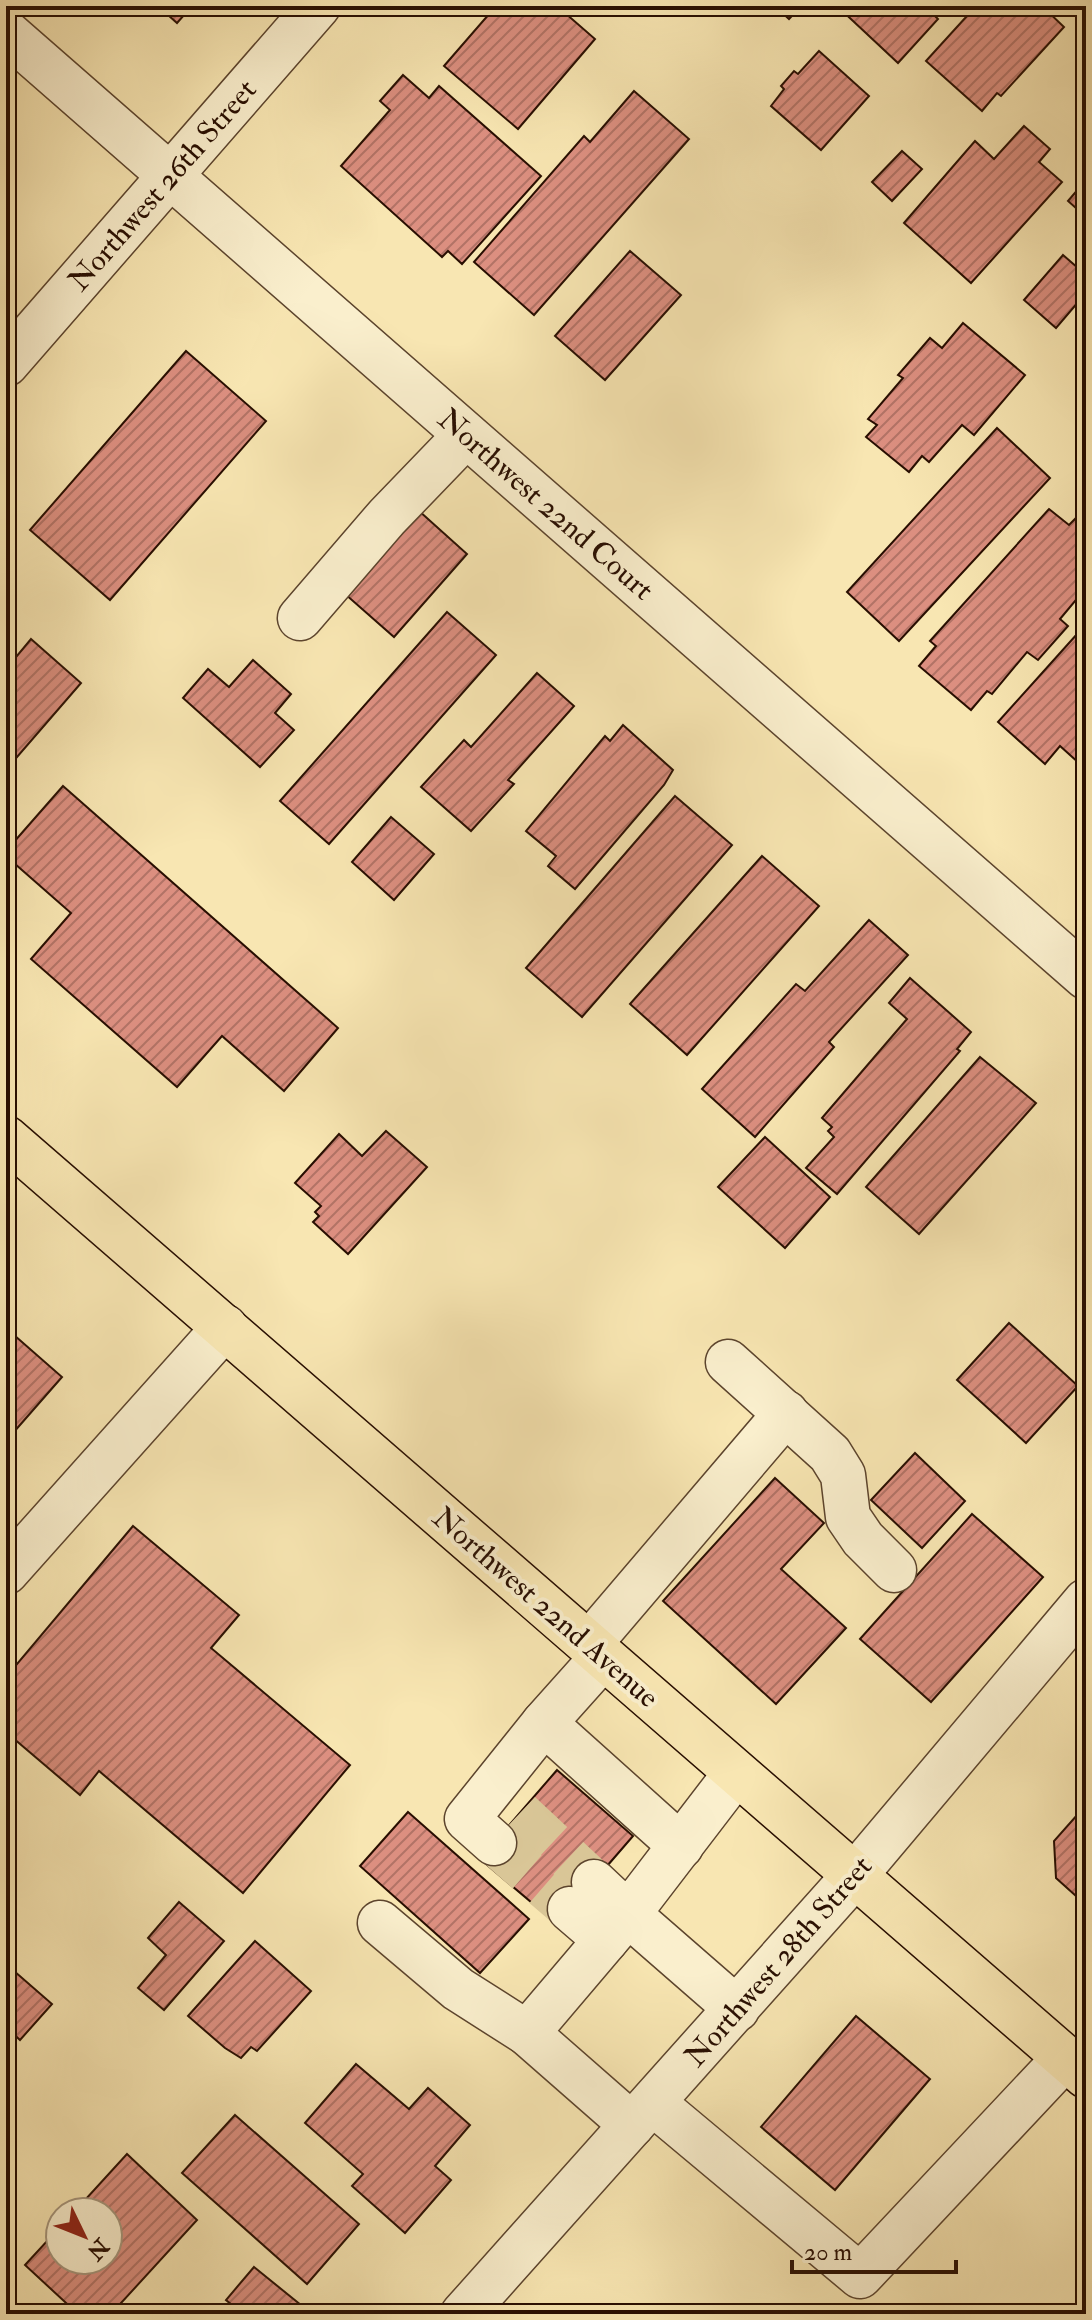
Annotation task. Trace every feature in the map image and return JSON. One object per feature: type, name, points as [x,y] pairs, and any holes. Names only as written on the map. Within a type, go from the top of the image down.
[{"type":"main road","name":"Northwest 22nd Avenue","points":[[6,1138],[1075,2067]]},
{"type":"street","name":"Northwest 26th Street","points":[[6,364],[318,6]]},
{"type":"street","name":"Northwest 22nd Court","points":[[6,32],[1086,977]]},
{"type":"street","points":[[300,618],[387,517],[466,435]]},
{"type":"street","points":[[6,1572],[225,1327]]},
{"type":"street","points":[[728,1362],[830,1454],[843,1475],[848,1517],[863,1539],[894,1570]]},
{"type":"street","points":[[502,1815],[544,1723],[596,1651],[786,1413]]},
{"type":"street","name":"Northwest 28th Street","points":[[463,2314],[855,1875],[1086,1601]]},
{"type":"street","points":[[544,1723],[681,1846]]},
{"type":"street","points":[[527,2033],[617,1927],[736,1773]]},
{"type":"street","points":[[582,1895],[617,1927],[737,2009]]},
{"type":"street","points":[[380,1923],[458,1989],[642,2114],[860,2276],[1075,2067]]},
{"type":"building","points":[[158,6],[192,6],[177,23]]},
{"type":"building","points":[[496,6],[557,6],[595,39],[518,129],[444,66]]},
{"type":"building","points":[[775,6],[801,6],[789,19]]},
{"type":"building","points":[[837,6],[930,6],[928,9],[938,19],[898,63]]},
{"type":"building","points":[[976,6],[1042,6],[1064,27],[1001,96],[997,93],[982,111],[926,61]]},
{"type":"building","points":[[819,51],[869,96],[821,150],[771,106],[784,89],[781,86],[794,71],[798,74]]},
{"type":"building","points":[[403,75],[429,98],[439,86],[541,176],[462,264],[448,251],[442,257],[341,166],[390,110],[380,101]]},
{"type":"building","points":[[634,91],[689,139],[534,315],[474,262],[584,136],[590,142]]},
{"type":"building","points":[[1024,126],[1050,149],[1039,162],[1062,182],[971,283],[904,223],[975,141],[994,159]]},
{"type":"building","points":[[902,151],[922,169],[892,201],[872,182]]},
{"type":"building","points":[[1086,180],[1086,217],[1068,201]]},
{"type":"building","points":[[630,251],[681,295],[605,380],[555,336]]},
{"type":"building","points":[[1063,255],[1086,275],[1086,293],[1056,328],[1024,300]]},
{"type":"building","points":[[963,323],[1025,375],[974,435],[962,425],[929,462],[922,456],[909,472],[866,437],[877,425],[868,419],[903,378],[898,375],[930,338],[942,348]]},
{"type":"building","points":[[186,351],[266,421],[110,600],[30,530]]},
{"type":"building","points":[[997,428],[1050,478],[899,641],[847,592]]},
{"type":"building","points":[[1049,509],[1069,525],[1075,519],[1086,529],[1086,588],[1060,619],[1068,626],[1038,660],[1027,652],[992,694],[987,691],[971,710],[919,666],[936,646],[930,641]]},
{"type":"building","points":[[418,510],[467,554],[394,637],[345,594]]},
{"type":"building","points":[[6,611],[15,619],[6,629]]},
{"type":"building","points":[[447,612],[496,655],[329,844],[280,801]]},
{"type":"building","points":[[1078,633],[1086,640],[1086,757],[1080,764],[1060,746],[1045,764],[998,722]]},
{"type":"building","points":[[31,639],[81,683],[11,764],[6,759],[6,669]]},
{"type":"building","points":[[253,660],[291,694],[275,713],[294,730],[260,767],[183,698],[208,669],[229,687]]},
{"type":"building","points":[[537,673],[574,706],[508,780],[514,784],[471,831],[421,787],[464,740],[471,747]]},
{"type":"building","points":[[623,725],[673,770],[664,785],[575,889],[548,866],[556,856],[526,831],[605,736],[610,741]]},
{"type":"building","points":[[63,786],[338,1028],[284,1091],[222,1036],[177,1087],[31,959],[71,913],[6,856],[6,851]]},
{"type":"building","points":[[675,796],[732,845],[582,1017],[526,968]]},
{"type":"building","points":[[391,817],[434,854],[394,900],[352,862]]},
{"type":"building","points":[[762,856],[819,906],[687,1055],[630,1004]]},
{"type":"building","points":[[869,920],[908,955],[829,1042],[834,1047],[755,1137],[702,1089],[796,984],[805,991]]},
{"type":"building","points":[[910,978],[971,1032],[957,1049],[960,1051],[837,1194],[806,1168],[834,1137],[828,1131],[832,1127],[822,1118],[907,1019],[889,1003]]},
{"type":"building","points":[[980,1057],[1036,1103],[919,1234],[866,1187]]},
{"type":"building","points":[[386,1131],[427,1167],[348,1254],[313,1222],[319,1216],[315,1212],[321,1206],[295,1183],[339,1134],[362,1156]]},
{"type":"building","points":[[765,1137],[830,1197],[785,1248],[718,1187]]},
{"type":"building","points":[[1009,1323],[1078,1386],[1026,1443],[957,1380]]},
{"type":"building","points":[[6,1328],[62,1377],[6,1441]]},
{"type":"building","points":[[915,1453],[965,1501],[922,1548],[871,1500]]},
{"type":"building","points":[[775,1478],[824,1523],[781,1569],[846,1628],[776,1704],[663,1601]]},
{"type":"building","points":[[972,1514],[1043,1577],[931,1702],[860,1639]]},
{"type":"building","points":[[133,1526],[239,1615],[211,1648],[350,1765],[243,1893],[99,1771],[80,1795],[6,1732],[6,1677]]},
{"type":"building","points":[[557,1770],[633,1836],[557,1924],[480,1859]]},
{"type":"building","points":[[1086,1805],[1086,1905],[1056,1878],[1054,1841]]},
{"type":"building","points":[[408,1812],[529,1919],[480,1973],[360,1866]]},
{"type":"building","points":[[179,1902],[224,1941],[164,2010],[138,1988],[166,1955],[148,1938]]},
{"type":"building","points":[[255,1941],[311,1991],[257,2051],[251,2047],[241,2058],[188,2016]]},
{"type":"building","points":[[6,1964],[52,2004],[20,2040],[6,2027]]},
{"type":"building","points":[[856,2016],[930,2079],[835,2190],[761,2127]]},
{"type":"building","points":[[356,2064],[409,2109],[428,2088],[470,2125],[435,2166],[451,2180],[405,2233],[352,2186],[363,2174],[305,2123]]},
{"type":"building","points":[[235,2115],[359,2224],[307,2284],[182,2173]]},
{"type":"building","points":[[127,2154],[197,2220],[111,2314],[78,2314],[25,2265],[44,2244],[44,2276],[124,2276],[124,2196],[89,2196]]},
{"type":"building","points":[[254,2267],[312,2314],[243,2314],[226,2300]]},
{"type":"tunnel","points":[[520,1813],[594,1882]]},
{"type":"tunnel","points":[[494,1843],[570,1909]]}]
